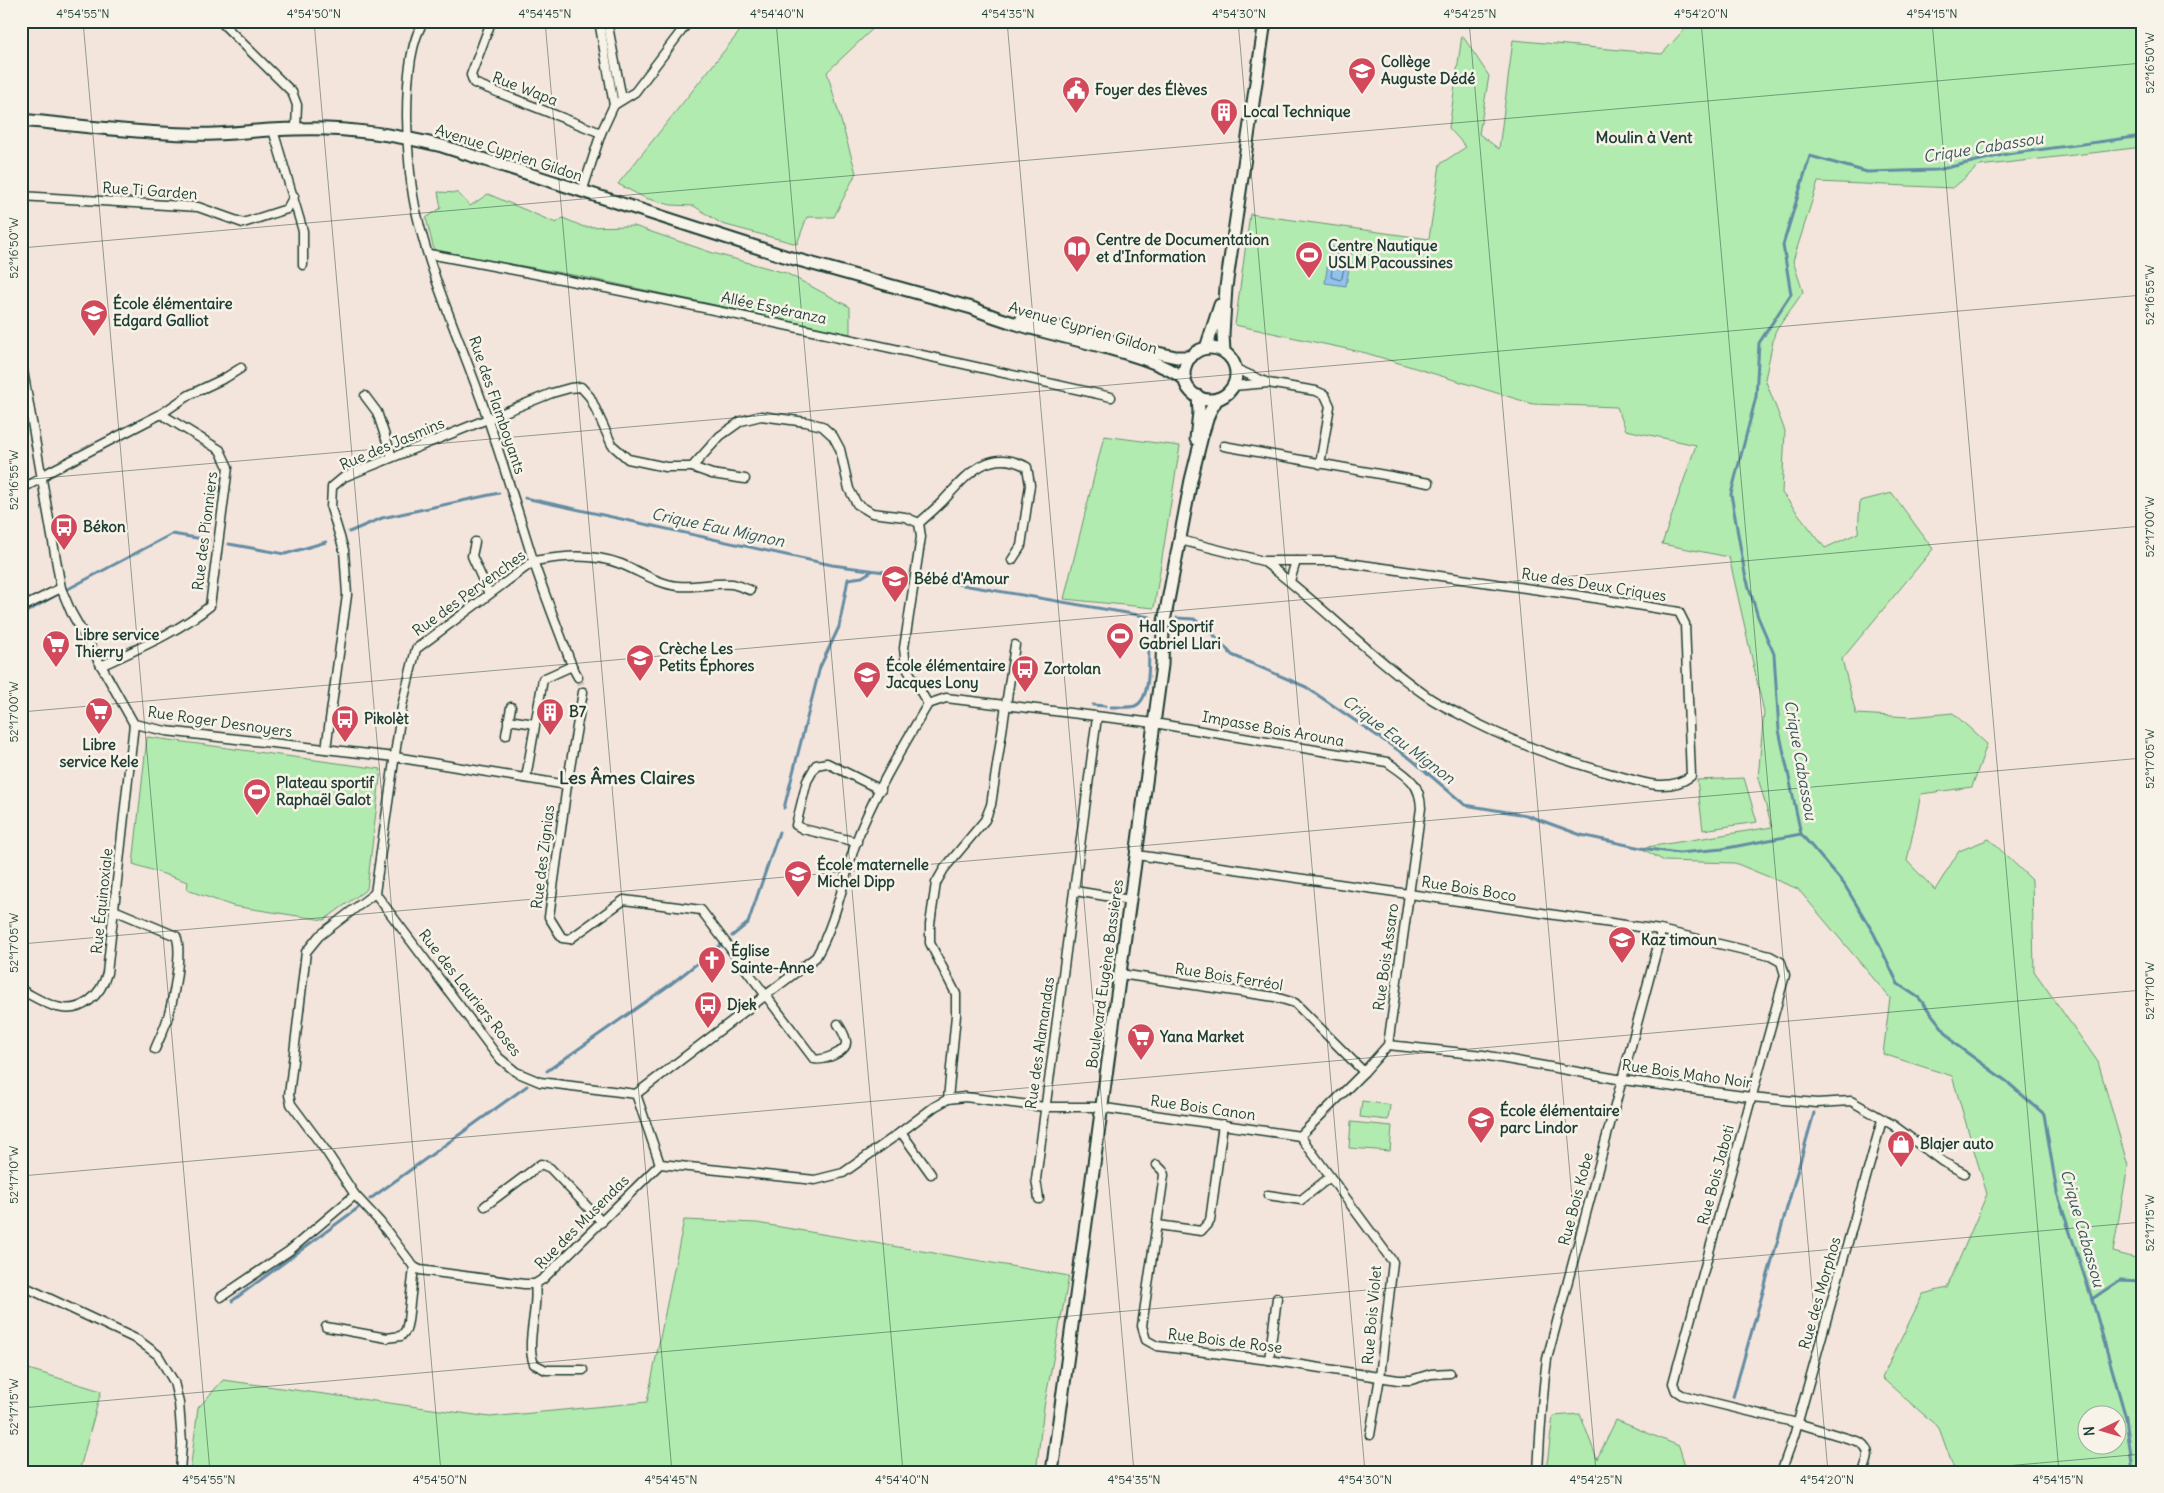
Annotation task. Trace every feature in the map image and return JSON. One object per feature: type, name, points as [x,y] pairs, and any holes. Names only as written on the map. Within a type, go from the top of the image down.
[{"type":"street","points":[[220,21],[292,92],[298,105],[296,128]]},
{"type":"street","name":"Rue des Flamboyants","points":[[424,21],[419,29],[410,58],[408,138],[416,215],[428,254],[488,419],[534,561],[572,666],[578,677]]},
{"type":"street","points":[[598,21],[614,105]]},
{"type":"street","points":[[607,21],[622,99]]},
{"type":"street","points":[[1224,352],[1223,334],[1226,287],[1265,21]]},
{"type":"street","name":"Rue Wapa","points":[[491,22],[471,75],[474,83],[601,132]]},
{"type":"street","points":[[582,192],[601,132],[614,105],[635,92],[688,22]]},
{"type":"street","points":[[603,43],[611,41]]},
{"type":"street","name":"Avenue Cyprien Gildon","points":[[21,120],[187,134],[223,135],[296,128],[380,133],[408,138],[442,146],[784,256],[972,308],[995,318],[1142,358],[1171,369],[1185,379]]},
{"type":"street","points":[[273,130],[303,231],[304,265]]},
{"type":"street","name":"Rue Ti Garden","points":[[21,196],[198,208],[243,223],[287,209],[294,196]]},
{"type":"street","name":"Allée Espéranza","points":[[428,254],[606,287],[821,332],[1111,398]]},
{"type":"street","points":[[1206,348],[1226,287]]},
{"type":"street","name":"Avenue Cyprien Gildon","points":[[972,308],[994,310],[1168,355],[1191,357]]},
{"type":"street","points":[[1206,348],[1218,349],[1224,352],[1231,359],[1236,369],[1233,386],[1227,393],[1217,399],[1198,396],[1189,388],[1185,379],[1185,369],[1191,357],[1206,348]]},
{"type":"street","name":"Rue Roger Desnoyers","points":[[21,359],[62,588],[71,612],[134,724],[166,731],[395,757],[567,785]]},
{"type":"street","points":[[21,489],[42,478],[47,473],[161,414],[189,395],[225,378],[241,368]]},
{"type":"street","points":[[1236,369],[1268,383],[1316,391],[1327,397],[1330,406],[1329,419],[1320,464]]},
{"type":"street","points":[[1233,386],[1268,383]]},
{"type":"street","name":"Rue des Jasmins","points":[[326,749],[347,595],[344,550],[331,508],[332,487],[344,476],[552,393],[581,387],[590,397],[612,444],[628,459],[666,467],[692,467]]},
{"type":"street","points":[[365,396],[377,412],[392,457]]},
{"type":"street","name":"Boulevard Eugène Bassières","points":[[1191,480],[1199,412],[1198,396]]},
{"type":"street","name":"Boulevard Eugène Bassières","points":[[1052,1472],[1162,665],[1163,627],[1191,480],[1209,413],[1217,399]]},
{"type":"street","name":"Rue des Pionniers","points":[[101,666],[149,644],[192,621],[210,606],[228,467],[220,450],[161,414]]},
{"type":"street","points":[[745,479],[712,474],[692,467],[720,436],[742,421],[761,416],[822,426],[833,436],[840,449],[849,488],[857,504],[872,513],[905,517],[919,523]]},
{"type":"street","points":[[1224,446],[1429,483]]},
{"type":"street","points":[[919,523],[968,474],[982,464],[1005,460],[1018,462],[1027,467],[1030,485],[1021,546],[1012,560]]},
{"type":"street","points":[[919,523],[921,538],[904,648],[906,667],[928,704]]},
{"type":"street","name":"Rue des Deux Criques","points":[[1180,540],[1263,562],[1334,561],[1582,596],[1679,612],[1685,624],[1691,776],[1681,784],[1655,785],[1584,766],[1535,749],[1484,728],[1425,696],[1380,661],[1290,581],[1263,562]]},
{"type":"street","points":[[475,542],[472,556],[489,594]]},
{"type":"street","name":"Rue des Pervenches","points":[[375,893],[402,706],[416,649],[534,561],[557,557],[588,556],[620,564],[665,583],[678,586],[731,584],[750,590]]},
{"type":"street","points":[[1290,581],[1296,561]]},
{"type":"street","points":[[21,608],[62,588]]},
{"type":"street","points":[[1015,645],[1006,706],[991,805],[985,820],[944,868],[936,882],[932,908],[930,943],[956,994],[956,1015],[948,1100],[934,1107],[842,1173],[815,1180],[660,1164],[636,1094],[816,957],[825,941],[856,842],[881,790],[928,704],[946,698],[1006,706],[1097,717],[1154,723]]},
{"type":"street","points":[[526,778],[543,679],[572,666]]},
{"type":"street","points":[[567,785],[583,692]]},
{"type":"street","points":[[506,735],[510,707]]},
{"type":"street","name":"Rue des Alamandas","points":[[1039,1199],[1036,1179],[1097,717]]},
{"type":"street","points":[[508,720],[535,724]]},
{"type":"street","name":"Impasse Bois Arouna","points":[[1154,723],[1387,762]]},
{"type":"street","name":"Rue Équinoxiale","points":[[21,990],[50,1005],[62,1008],[77,1007],[90,1000],[104,983],[108,973],[134,724]]},
{"type":"street","name":"Rue Bois Assaro","points":[[1387,762],[1416,785],[1420,796],[1421,808],[1388,1045]]},
{"type":"street","points":[[856,842],[803,829],[796,825],[807,781],[816,765],[827,763],[881,790]]},
{"type":"street","name":"Rue des Zignias","points":[[567,785],[548,917],[562,938],[570,939],[624,900],[701,910],[814,1059],[826,1059],[845,1047],[847,1043],[838,1024]]},
{"type":"street","name":"Rue Bois Boco","points":[[1137,855],[1660,930],[1770,956],[1781,962],[1785,975]]},
{"type":"street","points":[[1075,891],[1130,900]]},
{"type":"street","points":[[326,1327],[387,1338],[401,1336],[406,1330],[408,1321],[414,1267],[380,1222],[354,1195],[326,1151],[291,1104],[289,1095],[306,952],[318,936],[375,893]]},
{"type":"street","name":"Rue des Lauriers Roses","points":[[375,893],[498,1056],[516,1072],[540,1082],[636,1094]]},
{"type":"street","points":[[114,910],[176,936],[180,944],[178,966],[167,1020],[154,1048]]},
{"type":"street","name":"Rue Bois Kobe","points":[[1538,1472],[1543,1390],[1547,1359],[1623,1080],[1660,938],[1660,930]]},
{"type":"street","name":"Rue Bois Ferréol","points":[[1120,974],[1275,997],[1295,1003],[1364,1072]]},
{"type":"street","name":"Rue Bois Jaboti","points":[[1785,975],[1673,1382],[1676,1390],[1682,1395],[1797,1423]]},
{"type":"street","points":[[1300,1136],[1364,1072],[1388,1045]]},
{"type":"street","name":"Rue Bois Maho Noir","points":[[1388,1045],[1483,1055],[1623,1080],[1751,1097],[1816,1103],[1851,1101],[1893,1125],[1944,1162],[1964,1173]]},
{"type":"street","name":"Rue Bois Canon","points":[[948,1100],[965,1097],[1045,1107],[1102,1108],[1300,1136]]},
{"type":"street","name":"Rue des Morphos","points":[[1781,1472],[1794,1436],[1882,1120]]},
{"type":"street","points":[[1158,1224],[1201,1231],[1210,1221],[1223,1124]]},
{"type":"street","points":[[901,1132],[931,1174]]},
{"type":"street","name":"Rue Bois Violet","points":[[1300,1136],[1393,1262],[1380,1378],[1370,1435]]},
{"type":"street","points":[[485,1206],[541,1164],[550,1168],[602,1222]]},
{"type":"street","name":"Rue des Musendas","points":[[414,1267],[430,1272],[535,1284],[543,1279],[660,1164]]},
{"type":"street","name":"Rue Bois de Rose","points":[[1157,1165],[1164,1175],[1142,1326],[1146,1340],[1157,1346],[1270,1360],[1380,1378],[1411,1380],[1431,1374],[1450,1373]]},
{"type":"street","points":[[1268,1195],[1300,1200],[1330,1177]]},
{"type":"street","points":[[221,1297],[289,1251],[354,1195]]},
{"type":"street","points":[[535,1284],[537,1298],[531,1345],[534,1364],[546,1370],[583,1370]]},
{"type":"street","points":[[21,1285],[138,1340],[158,1355],[174,1382],[180,1403],[182,1443],[180,1472]]},
{"type":"street","points":[[1270,1360],[1277,1298]]},
{"type":"street","points":[[1797,1423],[1862,1443],[1868,1455],[1863,1472]]},
{"type":"green space","points":[[748,21],[881,21],[827,72],[856,173],[834,217],[807,217],[797,244],[722,224],[694,206],[671,205],[645,198],[618,184]]},
{"type":"green space","points":[[1692,21],[2105,21],[2143,27],[2143,147],[1979,166],[1953,188],[1818,182],[1793,261],[1803,292],[1775,332],[1765,379],[1785,431],[1782,493],[1825,548],[1858,533],[1860,501],[1892,493],[1933,549],[1842,659],[1856,714],[1910,717],[1953,713],[1987,744],[1972,787],[1921,794],[1907,861],[1935,890],[1959,851],[1989,839],[2032,880],[2034,971],[2098,1062],[2128,1166],[2113,1252],[2143,1260],[2143,1472],[1955,1472],[1939,1428],[1882,1378],[1923,1294],[1947,1288],[1987,1194],[1952,1076],[1883,1054],[1890,998],[1798,889],[1735,863],[1664,861],[1641,848],[1772,827],[1758,778],[1764,712],[1729,557],[1662,544],[1696,445],[1626,430],[1617,407],[1533,404],[1366,353],[1235,325],[1250,214],[1429,239],[1440,164],[1466,147],[1449,128],[1462,35],[1489,76],[1479,134],[1499,149],[1513,40],[1662,54]]},
{"type":"green space","points":[[438,192],[458,193],[470,206],[488,194],[556,223],[563,218],[584,227],[634,226],[713,253],[786,273],[850,307],[850,334],[584,277],[434,250],[426,218],[441,208]]},
{"type":"green space","points":[[1104,436],[1180,446],[1154,608],[1064,599]]},
{"type":"green space","name":"Plateau sportif Raphaël Galot","points":[[147,737],[381,769],[367,889],[324,920],[233,906],[187,890],[188,882],[133,864]]},
{"type":"green space","points":[[1744,778],[1757,822],[1703,830],[1697,780]]},
{"type":"green space","points":[[1362,1101],[1390,1105],[1388,1120],[1360,1117]]},
{"type":"green space","points":[[1351,1122],[1392,1126],[1390,1151],[1349,1148]]},
{"type":"green space","points":[[684,1220],[757,1223],[1069,1276],[1044,1407],[1036,1472],[190,1472],[198,1408],[223,1380],[490,1417],[647,1402]]},
{"type":"green space","points":[[22,1367],[101,1391],[79,1472],[21,1472]]},
{"type":"green space","points":[[1580,1414],[1597,1459],[1616,1420],[1679,1446],[1687,1472],[1546,1472],[1553,1416]]},
{"type":"water","points":[[1330,247],[1352,250],[1346,286],[1325,283]]},
{"type":"waterway","name":"Crique Cabassou","points":[[2133,1472],[2126,1418],[2092,1299],[2057,1193],[2044,1114],[2006,1081],[1955,1044],[1919,998],[1898,984],[1874,934],[1844,884],[1801,834],[1779,730],[1774,654],[1758,617],[1745,574],[1731,494],[1756,397],[1759,343],[1791,294],[1783,245],[1810,156],[1867,172],[1937,170],[2007,154],[2143,136]]},
{"type":"waterway","name":"Crique Eau Mignon","points":[[349,532],[382,518],[499,493]]},
{"type":"waterway","name":"Crique Eau Mignon","points":[[525,498],[832,565],[907,575]]},
{"type":"waterway","name":"Crique Eau Mignon","points":[[68,589],[172,534],[209,540]]},
{"type":"waterway","name":"Crique Eau Mignon","points":[[229,544],[285,554],[326,542]]},
{"type":"waterway","points":[[784,808],[820,667],[839,627],[848,579],[862,577],[872,571]]},
{"type":"waterway","name":"Crique Eau Mignon","points":[[928,579],[1150,617],[1149,632]]},
{"type":"waterway","name":"Crique Eau Mignon","points":[[21,615],[58,594]]},
{"type":"waterway","name":"Crique Eau Mignon","points":[[1177,618],[1194,619],[1216,637],[1232,655],[1306,687],[1411,759],[1465,805],[1526,815],[1581,835],[1641,848],[1679,853],[1722,849],[1801,834]]},
{"type":"waterway","points":[[1111,707],[1133,707],[1140,702],[1147,687],[1149,643]]},
{"type":"waterway","points":[[1093,705],[1105,706]]},
{"type":"waterway","points":[[732,936],[748,923],[779,832]]},
{"type":"waterway","points":[[547,1071],[671,984],[722,944]]},
{"type":"waterway","points":[[370,1199],[527,1086]]},
{"type":"waterway","points":[[1733,1397],[1814,1113]]},
{"type":"waterway","points":[[232,1301],[358,1208]]},
{"type":"waterway","points":[[2092,1299],[2120,1280],[2143,1281]]},
{"type":"tunnel","points":[[578,677],[583,692]]},
{"type":"place","name":"Collège Auguste Dédé","points":[[1362,95]]},
{"type":"place","name":"Foyer des Élèves","points":[[1076,114]]},
{"type":"place","name":"Local Technique","points":[[1224,136]]},
{"type":"place","name":"Centre de Documentation et d'Information","points":[[1077,273]]},
{"type":"place","name":"Centre Nautique USLM Pacoussines","points":[[1309,279]]},
{"type":"place","name":"École élémentaire Edgard Galliot","points":[[94,337]]},
{"type":"place","name":"Békon","points":[[64,551]]},
{"type":"place","name":"Bébé d'Amour","points":[[895,603]]},
{"type":"place","name":"Hall Sportif Gabriel Llari","points":[[1120,660]]},
{"type":"place","name":"Libre service Thierry","points":[[56,668]]},
{"type":"place","name":"Crèche Les Petits Éphores","points":[[640,682]]},
{"type":"place","name":"Zortolan","points":[[1025,693]]},
{"type":"place","name":"École élémentaire Jacques Lony","points":[[867,699]]},
{"type":"place","name":"Libre service Kele","points":[[99,735]]},
{"type":"place","name":"B7","points":[[550,736]]},
{"type":"place","name":"Pikolèt","points":[[345,743]]},
{"type":"place","name":"Plateau sportif Raphaël Galot","points":[[257,816]]},
{"type":"place","name":"École maternelle Michel Dipp","points":[[798,898]]},
{"type":"place","name":"Kaz timoun","points":[[1622,964]]},
{"type":"place","name":"Église Sainte-Anne","points":[[712,984]]},
{"type":"place","name":"Djek","points":[[708,1029]]},
{"type":"place","name":"Yana Market","points":[[1141,1061]]},
{"type":"place","name":"École élémentaire parc Lindor","points":[[1481,1144]]},
{"type":"place","name":"Blajer auto","points":[[1901,1168]]},
{"type":"district","name":"Moulin à Vent","points":[[1644,137]]},
{"type":"district","name":"Les Âmes Claires","points":[[627,778]]}]
